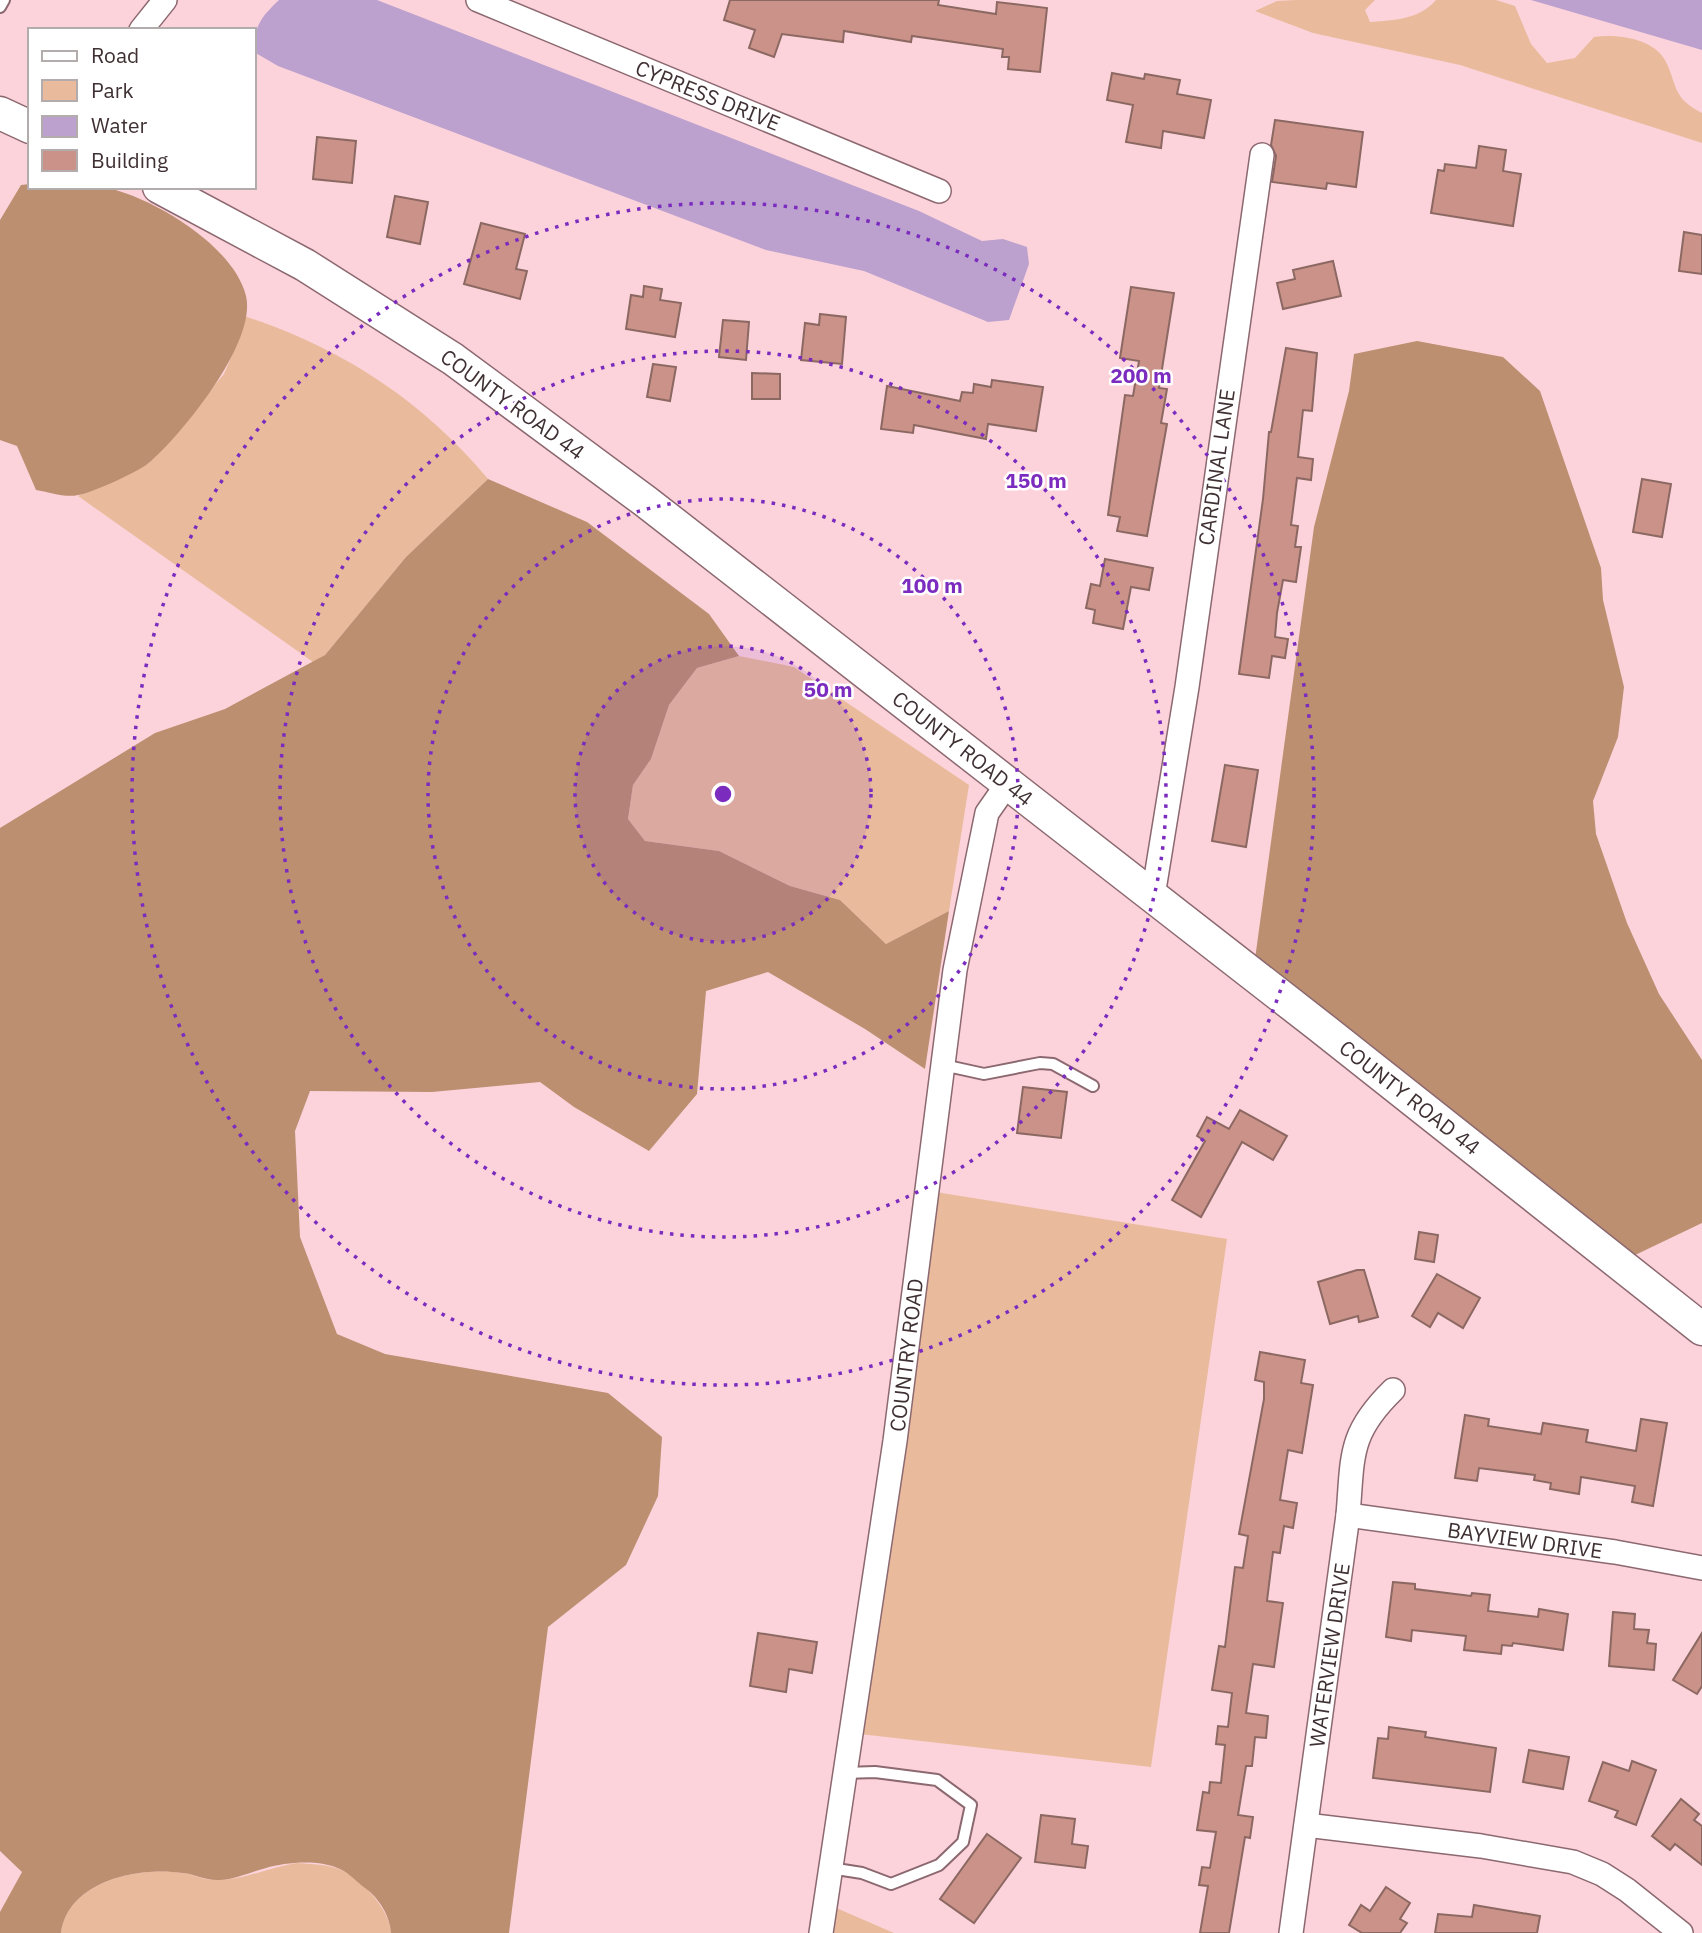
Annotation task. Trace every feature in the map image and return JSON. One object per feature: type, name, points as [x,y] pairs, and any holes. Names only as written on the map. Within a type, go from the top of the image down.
[{"type":"main road","points":[[0,113],[28,126]]},
{"type":"main road","name":"COUNTY ROAD 44","points":[[163,189],[305,265],[453,359],[645,500],[1702,1329]]},
{"type":"street","points":[[143,28],[165,0]]},
{"type":"street","name":"CYPRESS DRIVE","points":[[478,0],[939,191]]},
{"type":"street","name":"CARDINAL LANE","points":[[1153,896],[1262,155]]},
{"type":"street","name":"COUNTRY ROAD","points":[[821,1933],[897,1427],[954,970],[972,874],[987,813],[1008,783]]},
{"type":"street","name":"WATERVIEW DRIVE","points":[[1291,1933],[1348,1515],[1352,1457],[1368,1414],[1393,1390]]},
{"type":"street","name":"BAYVIEW DRIVE","points":[[1348,1515],[1615,1552],[1702,1568]]},
{"type":"street","points":[[1306,1825],[1481,1846],[1573,1862],[1602,1874],[1627,1890],[1682,1933]]},
{"type":"lane","points":[[0,7],[4,0]]},
{"type":"lane","points":[[943,1065],[984,1074],[1040,1063],[1053,1064],[1093,1086]]},
{"type":"lane","points":[[830,1868],[862,1873],[891,1884],[939,1865],[963,1842],[971,1805],[937,1780],[875,1772],[844,1773]]},
{"type":"green space","points":[[1375,0],[1365,10],[1370,22],[1414,15],[1436,0],[1496,0],[1515,6],[1531,44],[1547,63],[1575,58],[1594,37],[1623,37],[1643,42],[1665,60],[1680,96],[1702,113],[1702,143],[1460,65],[1313,33],[1255,11],[1277,1]]},
{"type":"green space","points":[[244,316],[314,344],[378,380],[436,425],[488,479],[406,557],[325,655],[313,662],[78,496],[149,463],[224,374],[242,331]]},
{"type":"green space","points":[[739,656],[794,667],[969,785],[949,911],[886,944],[840,900],[790,886],[719,851],[645,841],[628,819],[633,785],[651,759],[669,705],[697,668]]},
{"type":"green space","points":[[917,1189],[1227,1239],[1151,1767],[851,1733]]},
{"type":"green space","points":[[297,1863],[331,1867],[354,1878],[379,1904],[391,1933],[61,1933],[66,1915],[77,1901],[91,1889],[127,1875],[165,1871],[210,1880],[224,1880]]},
{"type":"green space","points":[[827,1904],[894,1933],[823,1933]]},
{"type":"shaded area","points":[[28,184],[28,189],[111,189],[145,201],[209,242],[226,259],[246,296],[246,315],[229,361],[198,409],[180,430],[145,466],[104,486],[73,496],[36,490],[17,446],[0,440],[0,220],[21,185]]},
{"type":"shaded area","points":[[1417,341],[1503,357],[1540,391],[1601,568],[1603,600],[1624,687],[1618,737],[1593,801],[1596,834],[1627,923],[1659,994],[1702,1060],[1702,1223],[1633,1256],[1255,959],[1314,527],[1349,391],[1354,354]]},
{"type":"shaded area","points":[[488,479],[587,522],[709,614],[739,656],[697,668],[669,705],[651,759],[633,785],[628,819],[645,841],[719,851],[790,886],[840,900],[886,944],[949,911],[925,1069],[865,1029],[768,972],[706,991],[697,1094],[649,1151],[574,1107],[540,1082],[432,1092],[310,1091],[295,1131],[300,1237],[337,1334],[385,1354],[608,1393],[662,1437],[658,1496],[626,1565],[548,1627],[509,1933],[391,1933],[386,1914],[379,1902],[350,1875],[332,1866],[303,1862],[274,1866],[219,1880],[165,1871],[126,1875],[91,1889],[77,1901],[66,1915],[61,1933],[0,1933],[0,1912],[22,1872],[0,1851],[0,828],[155,733],[225,709],[325,655],[406,557]]},
{"type":"water","points":[[279,0],[377,0],[919,211],[982,241],[1003,239],[1027,247],[1029,264],[1009,320],[988,322],[864,271],[766,250],[278,66],[256,53],[256,33],[267,12]]},
{"type":"water","points":[[1531,0],[1702,0],[1702,50]]},
{"type":"building","points":[[730,0],[939,0],[938,5],[996,14],[997,2],[1047,8],[1040,72],[1008,69],[1009,57],[1002,57],[1003,49],[912,36],[911,42],[844,31],[843,42],[782,34],[774,57],[749,48],[755,30],[724,20]]},
{"type":"building","points":[[1112,73],[1144,79],[1145,74],[1180,80],[1177,94],[1211,100],[1204,138],[1163,131],[1161,148],[1126,142],[1133,105],[1107,100]]},
{"type":"building","points":[[1275,120],[1363,132],[1356,187],[1327,183],[1326,189],[1272,182],[1276,156],[1271,145]]},
{"type":"building","points":[[317,137],[356,141],[352,183],[313,179]]},
{"type":"building","points":[[1479,146],[1506,150],[1503,171],[1521,174],[1513,226],[1431,213],[1438,170],[1444,171],[1445,164],[1476,168]]},
{"type":"building","points":[[395,196],[428,202],[420,244],[387,237]]},
{"type":"building","points":[[481,223],[525,234],[516,269],[527,271],[520,299],[464,284]]},
{"type":"building","points":[[1684,232],[1702,235],[1702,274],[1679,271]]},
{"type":"building","points":[[1333,261],[1341,296],[1283,309],[1277,283],[1295,279],[1293,270]]},
{"type":"building","points":[[644,286],[662,289],[660,300],[681,303],[675,337],[626,329],[631,295],[643,297]]},
{"type":"building","points":[[1131,287],[1174,293],[1159,388],[1167,389],[1161,423],[1167,424],[1147,536],[1117,531],[1120,517],[1108,515],[1125,395],[1133,396],[1139,361],[1120,358]]},
{"type":"building","points":[[820,314],[846,317],[842,364],[801,360],[805,323],[819,325]]},
{"type":"building","points":[[723,320],[749,322],[746,360],[719,357]]},
{"type":"building","points":[[1286,348],[1317,353],[1312,411],[1303,410],[1298,457],[1313,459],[1311,480],[1297,478],[1291,525],[1298,526],[1295,547],[1301,547],[1296,582],[1283,580],[1277,613],[1275,637],[1288,639],[1285,658],[1272,656],[1269,678],[1239,674],[1263,499],[1269,432]]},
{"type":"building","points":[[653,364],[676,367],[670,401],[647,397]]},
{"type":"building","points":[[752,373],[780,374],[780,399],[752,399]]},
{"type":"building","points":[[992,380],[1043,387],[1036,431],[988,424],[986,439],[914,425],[913,433],[881,429],[887,386],[960,401],[962,392],[973,393],[974,384],[991,387]]},
{"type":"building","points":[[1642,479],[1671,484],[1662,537],[1633,532]]},
{"type":"building","points":[[1105,559],[1153,568],[1149,590],[1131,587],[1123,629],[1093,623],[1095,610],[1086,608],[1091,584],[1100,586]]},
{"type":"building","points":[[1225,765],[1258,770],[1246,847],[1212,841]]},
{"type":"building","points":[[1023,1087],[1067,1092],[1061,1138],[1017,1133]]},
{"type":"building","points":[[1240,1110],[1287,1136],[1273,1160],[1242,1142],[1201,1217],[1172,1200],[1205,1141],[1197,1136],[1207,1117],[1229,1129]]},
{"type":"building","points":[[1419,1232],[1438,1235],[1434,1262],[1415,1259]]},
{"type":"building","points":[[1364,1270],[1378,1317],[1359,1322],[1358,1316],[1330,1324],[1318,1282]]},
{"type":"building","points":[[1437,1274],[1480,1298],[1463,1328],[1438,1313],[1430,1327],[1412,1316]]},
{"type":"building","points":[[1260,1352],[1305,1360],[1301,1383],[1313,1385],[1302,1453],[1288,1450],[1280,1500],[1297,1503],[1293,1528],[1284,1526],[1280,1553],[1273,1552],[1267,1601],[1283,1603],[1274,1667],[1253,1664],[1246,1713],[1268,1716],[1266,1738],[1255,1737],[1252,1766],[1246,1766],[1238,1815],[1253,1817],[1250,1838],[1245,1837],[1229,1933],[1200,1933],[1208,1886],[1199,1885],[1202,1867],[1210,1868],[1216,1832],[1197,1830],[1203,1792],[1209,1793],[1210,1782],[1221,1783],[1225,1745],[1216,1744],[1218,1726],[1228,1727],[1232,1693],[1212,1690],[1219,1646],[1225,1647],[1235,1567],[1243,1568],[1248,1536],[1239,1534],[1264,1399],[1264,1382],[1255,1380]]},
{"type":"building","points":[[1465,1415],[1489,1419],[1488,1426],[1541,1434],[1543,1423],[1588,1430],[1586,1442],[1636,1451],[1641,1419],[1667,1423],[1653,1506],[1632,1502],[1635,1486],[1581,1477],[1579,1494],[1550,1489],[1551,1483],[1534,1480],[1535,1475],[1479,1468],[1477,1481],[1455,1478]]},
{"type":"building","points":[[1393,1582],[1415,1584],[1415,1589],[1471,1596],[1472,1593],[1490,1595],[1488,1611],[1538,1617],[1539,1609],[1568,1614],[1563,1650],[1513,1643],[1512,1646],[1502,1645],[1501,1654],[1464,1650],[1466,1636],[1412,1630],[1411,1641],[1386,1637]]},
{"type":"building","points":[[1613,1612],[1635,1614],[1634,1629],[1649,1630],[1647,1643],[1656,1644],[1654,1670],[1609,1666]]},
{"type":"building","points":[[758,1633],[817,1642],[812,1673],[789,1669],[786,1692],[750,1686]]},
{"type":"building","points":[[1702,1633],[1702,1686],[1697,1694],[1673,1680]]},
{"type":"building","points":[[1389,1727],[1426,1732],[1425,1737],[1496,1748],[1490,1792],[1373,1778],[1378,1738],[1388,1739]]},
{"type":"building","points":[[1529,1750],[1569,1757],[1563,1789],[1523,1782]]},
{"type":"building","points":[[1632,1761],[1656,1770],[1636,1825],[1615,1817],[1618,1811],[1589,1801],[1603,1762],[1629,1771]]},
{"type":"building","points":[[1681,1799],[1699,1814],[1694,1820],[1702,1826],[1702,1865],[1675,1844],[1670,1850],[1652,1836]]},
{"type":"building","points":[[1041,1815],[1075,1819],[1072,1844],[1088,1846],[1085,1868],[1035,1862]]},
{"type":"building","points":[[987,1834],[1021,1858],[974,1923],[940,1899]]},
{"type":"building","points":[[1386,1887],[1410,1903],[1400,1919],[1407,1923],[1400,1933],[1362,1933],[1349,1925],[1361,1905],[1370,1911]]},
{"type":"building","points":[[1474,1905],[1540,1916],[1537,1933],[1435,1933],[1438,1914],[1472,1917]]}]
